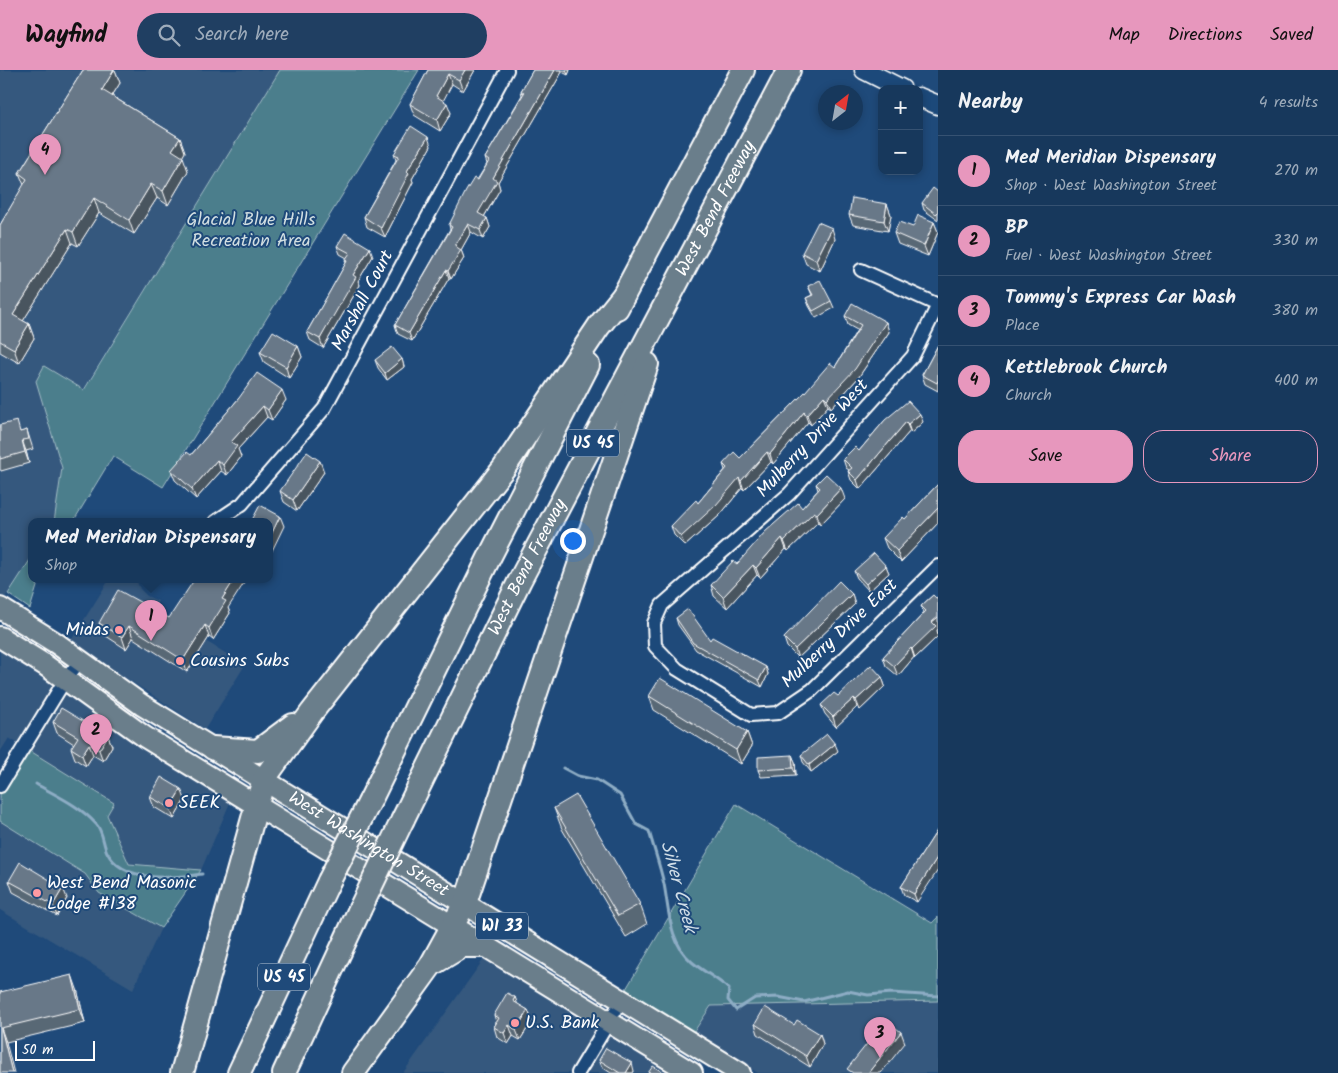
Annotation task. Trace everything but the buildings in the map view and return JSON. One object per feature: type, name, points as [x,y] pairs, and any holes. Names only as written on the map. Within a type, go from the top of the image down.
[{"type":"highway","name":"US 45","points":[[239,1073],[329,882],[489,558],[624,294],[743,70]]},
{"type":"highway","name":"West Bend Freeway","points":[[284,1073],[403,819],[520,580],[789,70]]},
{"type":"highway","points":[[182,1073],[264,779],[312,712],[504,468],[599,326],[624,294]]},
{"type":"highway","points":[[353,1073],[431,965],[465,903],[668,302]]},
{"type":"highway","points":[[213,748],[258,751],[312,712]]},
{"type":"highway","points":[[431,965],[462,946],[486,946]]},
{"type":"main road","name":"West Washington Street","points":[[0,608],[81,660],[142,705],[740,1073]]},
{"type":"main road","name":"West Washington Street","points":[[0,637],[145,736],[256,806],[692,1073]]},
{"type":"street","name":"Marshall Court","points":[[221,518],[242,504],[324,409],[507,70]]},
{"type":"street","points":[[864,70],[894,85]]},
{"type":"street","points":[[923,99],[938,105]]},
{"type":"street","points":[[861,270],[938,305]]},
{"type":"street","name":"Mulberry Drive West","points":[[654,623],[662,605],[796,487],[913,356],[938,305]]},
{"type":"street","name":"Mulberry Drive East","points":[[654,623],[655,646],[677,670],[751,715],[778,713],[812,690],[938,566]]},
{"type":"street","points":[[0,786],[65,680],[81,660]]},
{"type":"street","points":[[578,1073],[622,1000]]},
{"type":"shaded area","points":[[0,70],[280,70],[83,390],[44,367],[36,381],[62,468],[55,518],[28,518],[28,563],[4,599],[0,597]]},
{"type":"shaded area","points":[[107,583],[137,583],[147,596],[158,601],[153,609],[245,665],[205,729],[70,642]]},
{"type":"shaded area","points":[[0,647],[232,798],[201,870],[129,864],[107,815],[113,803],[9,738],[0,752]]},
{"type":"shaded area","points":[[0,821],[85,874],[99,893],[161,928],[133,989],[0,910]]},
{"type":"shaded area","points":[[486,956],[684,1073],[403,1073]]},
{"type":"shaded area","points":[[938,1001],[938,1073],[758,1073],[693,1033],[710,1006]]},
{"type":"green space","name":"Glacial Blue Hills Recreation Area","points":[[280,70],[419,70],[163,487],[113,456],[75,518],[55,518],[62,468],[36,381],[44,366],[84,390]]},
{"type":"green space","points":[[28,563],[28,583],[38,583],[30,609],[8,594]]},
{"type":"green space","points":[[27,749],[114,803],[107,815],[129,864],[201,870],[161,928],[99,893],[85,874],[0,821],[0,794]]},
{"type":"green space","points":[[736,804],[932,923],[938,917],[938,1001],[711,1006],[693,1033],[626,989]]},
{"type":"waterway","name":"Silver Creek","points":[[563,768],[578,776],[597,780],[620,795],[636,824],[649,831],[664,884],[674,936],[684,954],[692,962],[729,989],[728,1000],[736,1010],[755,998],[778,997],[804,1002],[848,991],[868,995],[892,993],[938,996]]},
{"type":"waterway","name":"Silver Creek","points":[[36,784],[68,802],[90,818],[100,830],[107,852],[125,870],[137,874],[164,877],[202,874]]},
{"type":"place","name":"Kettlebrook Church","points":[[45,175]]},
{"type":"place","name":"Midas","points":[[119,630]]},
{"type":"place","name":"Med Meridian Dispensary","points":[[151,641]]},
{"type":"place","name":"Cousins Subs","points":[[180,661]]},
{"type":"place","name":"BP","points":[[96,755]]},
{"type":"place","name":"SEEK","points":[[169,803]]},
{"type":"place","name":"West Bend Masonic Lodge #138","points":[[37,893]]},
{"type":"place","name":"U.S. Bank","points":[[515,1023]]},
{"type":"place","name":"Tommy's Express Car Wash","points":[[880,1058]]}]
